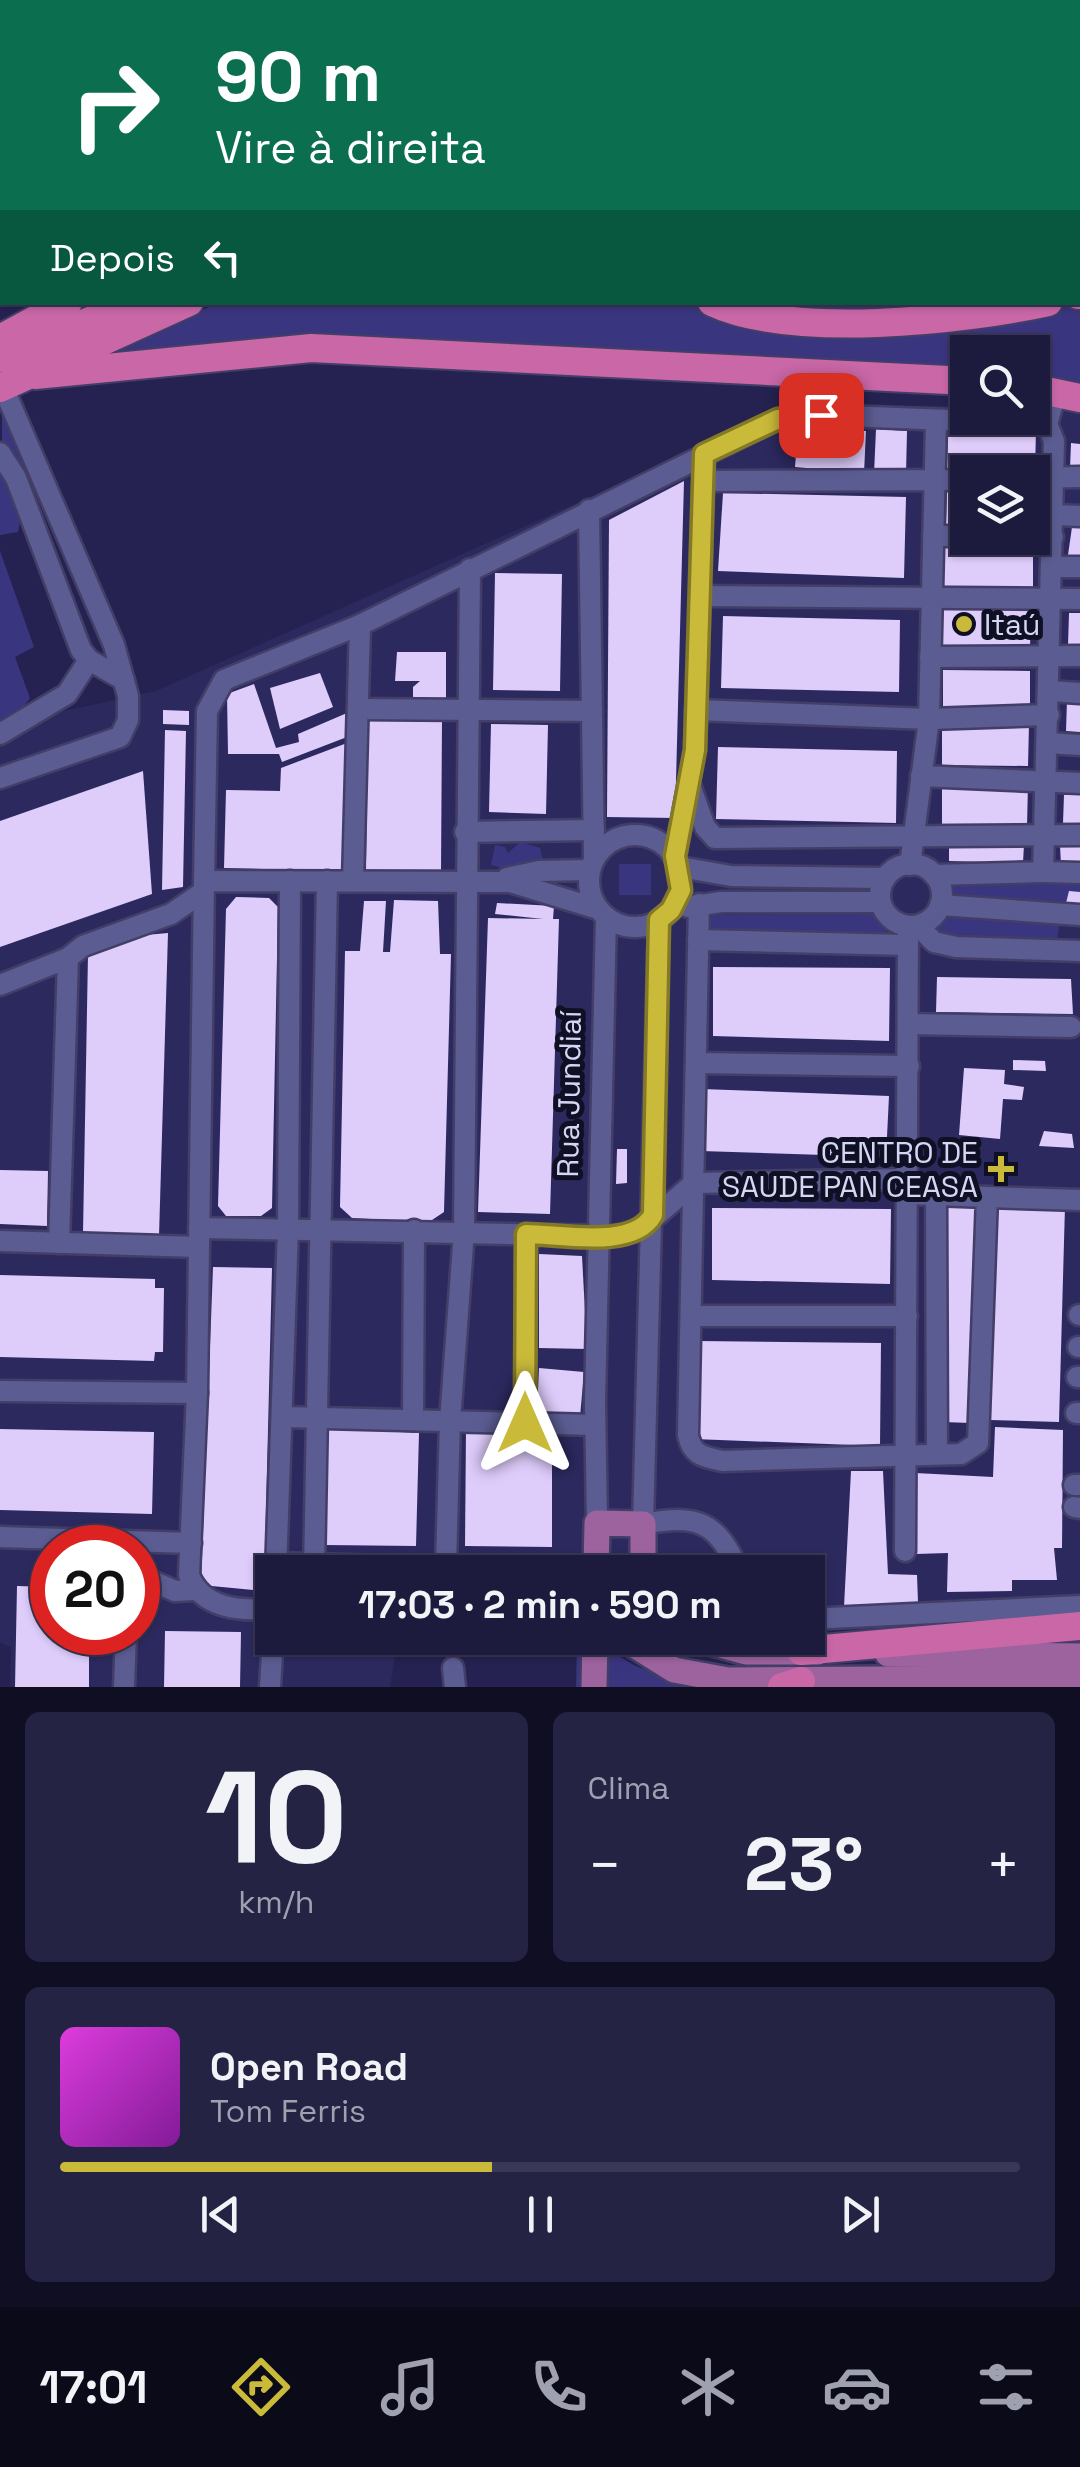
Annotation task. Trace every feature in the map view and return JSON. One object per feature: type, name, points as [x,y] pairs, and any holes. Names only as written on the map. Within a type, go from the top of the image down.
[{"type":"highway","points":[[0,339],[62,305]]},
{"type":"highway","points":[[0,358],[129,305]]},
{"type":"highway","points":[[1,388],[184,305]]},
{"type":"highway","points":[[720,305],[750,316],[846,321],[954,316],[1028,305]]},
{"type":"highway","points":[[36,375],[311,348],[950,380]]},
{"type":"highway","points":[[1050,405],[1080,398]]},
{"type":"highway","points":[[825,1649],[1080,1626]]},
{"type":"main road","points":[[597,1523],[643,1524],[643,1555]]},
{"type":"main road","name":"Rua Jundiaí","points":[[596,1555],[597,1523]]},
{"type":"main road","points":[[594,1687],[595,1655]]},
{"type":"main road","points":[[650,1655],[674,1670],[728,1680],[791,1684],[903,1666],[1080,1656]]},
{"type":"main road","points":[[825,1655],[903,1666],[1080,1678]]},
{"type":"street","points":[[0,778],[120,737],[128,720],[124,680],[71,545],[1,388]]},
{"type":"street","points":[[195,1590],[189,1576],[196,1394],[207,711],[215,690],[237,673],[360,625],[787,416],[950,419]]},
{"type":"street","points":[[910,865],[929,719],[936,421]]},
{"type":"street","points":[[1050,427],[1055,478],[1054,515],[1050,523]]},
{"type":"street","points":[[0,453],[16,478],[75,638],[89,660],[124,680]]},
{"type":"street","points":[[704,454],[702,596],[690,785],[677,862],[681,890],[665,915],[643,1524],[692,1520],[721,1535],[731,1555]]},
{"type":"street","points":[[1050,478],[1080,477]]},
{"type":"street","points":[[704,481],[950,481]]},
{"type":"street","points":[[589,510],[594,830],[591,898],[602,913]]},
{"type":"street","points":[[1054,515],[1080,516]]},
{"type":"street","points":[[933,536],[950,536]]},
{"type":"street","points":[[44,556],[71,545]]},
{"type":"street","points":[[1044,872],[1054,599],[1054,567],[1050,555]]},
{"type":"street","points":[[1054,567],[1080,567]]},
{"type":"street","points":[[446,1555],[450,1422],[464,1230],[464,881],[470,569]]},
{"type":"street","points":[[702,596],[1080,599]]},
{"type":"street","points":[[353,881],[360,625]]},
{"type":"street","points":[[930,657],[1080,656]]},
{"type":"street","points":[[0,734],[68,694],[89,660]]},
{"type":"street","points":[[1050,691],[1080,693]]},
{"type":"street","points":[[359,710],[592,711]]},
{"type":"street","points":[[696,710],[929,719],[1049,716]]},
{"type":"street","points":[[1048,743],[1080,745]]},
{"type":"street","points":[[921,776],[1080,783]]},
{"type":"street","points":[[690,785],[705,828],[715,838],[1080,835]]},
{"type":"street","points":[[466,832],[594,830]]},
{"type":"street","points":[[491,881],[592,864],[605,845],[634,834],[650,837],[677,862],[732,876],[885,878]]},
{"type":"street","points":[[1080,873],[934,875],[910,865],[896,868],[885,878],[880,902],[889,918],[934,942],[956,947],[1080,950]]},
{"type":"street","points":[[698,940],[911,932],[928,922],[940,905],[942,894],[934,875]]},
{"type":"street","points":[[278,1555],[288,1229],[290,881]]},
{"type":"street","points":[[0,986],[68,958],[83,946],[164,917],[204,886],[290,881],[491,881],[534,888],[632,927],[699,904],[880,902]]},
{"type":"street","points":[[314,1555],[327,881]]},
{"type":"street","points":[[699,904],[688,1435],[691,1448],[700,1456],[723,1461],[971,1450],[982,1430],[987,1197]]},
{"type":"street","points":[[940,905],[1080,916]]},
{"type":"street","name":"Rua Jundiaí","points":[[597,1523],[594,1425],[602,913]]},
{"type":"street","points":[[905,1550],[911,932]]},
{"type":"street","points":[[60,1243],[68,958]]},
{"type":"street","points":[[909,1024],[1070,1027]]},
{"type":"street","points":[[697,1063],[909,1066]]},
{"type":"street","points":[[0,1242],[199,1238],[288,1229],[599,1235],[640,1230],[694,1183],[908,1187],[936,1195],[1080,1200]]},
{"type":"street","points":[[936,1195],[937,1454]]},
{"type":"street","points":[[412,1420],[414,1230]]},
{"type":"street","points":[[525,1423],[526,1234]]},
{"type":"street","points":[[692,1316],[907,1316]]},
{"type":"street","points":[[0,1392],[196,1394]]},
{"type":"street","points":[[284,1417],[594,1425]]},
{"type":"street","points":[[0,1536],[30,1538]]},
{"type":"street","points":[[160,1544],[191,1543]]},
{"type":"street","points":[[160,1585],[175,1591],[195,1590],[222,1604],[255,1608]]},
{"type":"street","points":[[825,1618],[1080,1606]]},
{"type":"street","points":[[124,1687],[125,1655]]},
{"type":"street","points":[[270,1687],[272,1655]]},
{"type":"shaded area","points":[[214,305],[1080,305],[1080,391],[1050,384],[1050,335],[950,335],[950,374],[517,352],[64,372]]},
{"type":"shaded area","points":[[796,405],[950,406],[950,435],[1050,435],[1050,407],[1080,413],[1080,1612],[825,1627],[825,1555],[255,1555],[255,1655],[395,1655],[390,1687],[10,1687],[11,1647],[0,1642],[0,725],[156,691]]},
{"type":"shaded area","points":[[2,416],[8,420],[60,541],[21,465],[2,441]]},
{"type":"shaded area","points":[[0,469],[21,515],[18,532],[0,535]]},
{"type":"shaded area","points":[[0,551],[34,647],[15,657],[30,698],[18,714],[0,721]]},
{"type":"shaded area","points":[[520,842],[540,848],[543,860],[524,869],[491,865],[495,845],[505,847],[508,853]]},
{"type":"shaded area","points":[[619,864],[651,864],[651,895],[619,895]]},
{"type":"shaded area","points":[[997,882],[1080,884],[1080,913],[943,905],[952,887]]},
{"type":"shaded area","points":[[947,909],[1060,917],[1056,950],[956,947],[930,932],[934,919]]},
{"type":"shaded area","points":[[876,914],[887,933],[875,944],[704,937],[707,915]]},
{"type":"shaded area","points":[[577,1655],[618,1655],[653,1672],[719,1681],[690,1687],[576,1687]]},
{"type":"building","points":[[948,428],[950,435],[1036,435],[1035,455],[950,455],[947,469]]},
{"type":"building","points":[[826,429],[866,431],[864,473],[795,467],[797,442],[825,442]]},
{"type":"building","points":[[876,429],[907,431],[906,474],[874,474]]},
{"type":"building","points":[[1071,443],[1080,444],[1080,469],[1070,469]]},
{"type":"building","points":[[684,481],[675,818],[607,817],[609,520]]},
{"type":"building","points":[[947,488],[950,488],[950,527],[946,527]]},
{"type":"building","points":[[723,493],[906,497],[904,578],[718,571]]},
{"type":"building","points":[[1072,527],[1080,528],[1080,556],[1068,555]]},
{"type":"building","points":[[943,548],[950,548],[950,555],[1033,555],[1033,588],[942,588]]},
{"type":"building","points":[[495,573],[562,574],[560,691],[493,690]]},
{"type":"building","points":[[943,605],[1031,607],[1030,648],[942,645]]},
{"type":"building","points":[[1069,613],[1080,613],[1080,646],[1068,646]]},
{"type":"building","points":[[723,616],[900,620],[899,692],[721,688]]},
{"type":"building","points":[[397,652],[446,652],[446,703],[413,706],[413,687],[420,681],[395,681]]},
{"type":"building","points":[[943,670],[1030,671],[1030,708],[943,707]]},
{"type":"building","points":[[320,673],[333,707],[280,729],[270,688]]},
{"type":"building","points":[[254,684],[276,748],[299,742],[298,734],[347,713],[347,737],[282,762],[279,754],[228,754],[227,694]]},
{"type":"building","points":[[1067,700],[1080,701],[1080,732],[1066,731]]},
{"type":"building","points":[[163,710],[189,711],[189,725],[163,724]]},
{"type":"building","points":[[368,719],[442,720],[441,871],[366,871]]},
{"type":"building","points":[[942,723],[1029,724],[1028,766],[942,765]]},
{"type":"building","points":[[491,724],[548,725],[546,814],[489,812]]},
{"type":"building","points":[[165,730],[186,731],[183,887],[162,890]]},
{"type":"building","points":[[347,743],[344,871],[224,868],[226,790],[280,791],[281,768]]},
{"type":"building","points":[[718,747],[897,751],[896,823],[716,819]]},
{"type":"building","points":[[143,771],[152,894],[0,947],[0,821]]},
{"type":"building","points":[[942,783],[1028,784],[1027,826],[942,825]]},
{"type":"building","points":[[1064,795],[1080,795],[1080,823],[1063,823]]},
{"type":"building","points":[[949,842],[1024,844],[1023,863],[949,861]]},
{"type":"building","points":[[1060,845],[1080,845],[1080,866],[1061,865]]},
{"type":"building","points":[[1069,891],[1080,892],[1080,907],[1065,907]]},
{"type":"building","points":[[236,897],[269,898],[278,907],[272,1208],[261,1216],[226,1216],[218,1206],[226,909]]},
{"type":"building","points":[[394,900],[438,901],[440,954],[451,954],[444,1212],[429,1222],[352,1218],[340,1207],[345,951],[360,951],[364,901],[386,901],[383,952],[390,952]]},
{"type":"building","points":[[497,903],[554,906],[553,919],[559,919],[550,1214],[478,1212],[488,918],[543,919],[495,914]]},
{"type":"building","points":[[168,933],[159,1236],[83,1233],[88,954],[134,936]]},
{"type":"building","points":[[713,967],[890,968],[889,1041],[713,1036]]},
{"type":"building","points":[[937,977],[1071,979],[1073,1014],[936,1012]]},
{"type":"building","points":[[1013,1060],[1045,1061],[1046,1071],[1013,1070]]},
{"type":"building","points":[[964,1068],[1005,1070],[1004,1084],[1024,1087],[1022,1100],[1003,1099],[1000,1139],[959,1135]]},
{"type":"building","points":[[702,1089],[889,1096],[886,1157],[701,1151]]},
{"type":"building","points":[[1044,1131],[1072,1134],[1074,1148],[1039,1146]]},
{"type":"building","points":[[617,1149],[627,1149],[627,1183],[616,1184]]},
{"type":"building","points":[[0,1170],[48,1171],[47,1226],[0,1224]]},
{"type":"building","points":[[997,1204],[1065,1206],[1059,1422],[990,1420]]},
{"type":"building","points":[[977,1207],[971,1423],[943,1422],[946,1208]]},
{"type":"building","points":[[712,1208],[891,1209],[890,1284],[712,1280]]},
{"type":"building","points":[[539,1254],[582,1256],[587,1349],[539,1348]]},
{"type":"building","points":[[213,1267],[272,1268],[265,1555],[255,1555],[255,1590],[201,1585]]},
{"type":"building","points":[[0,1275],[155,1279],[155,1288],[164,1288],[163,1352],[155,1352],[154,1361],[0,1357]]},
{"type":"building","points":[[698,1341],[881,1343],[880,1446],[694,1439]]},
{"type":"building","points":[[539,1368],[584,1372],[580,1417],[537,1411]]},
{"type":"building","points":[[995,1427],[1063,1430],[1062,1548],[1054,1548],[1057,1580],[1012,1580],[1012,1591],[947,1592],[948,1553],[916,1554],[915,1473],[993,1477]]},
{"type":"building","points":[[328,1428],[419,1433],[416,1546],[325,1545]]},
{"type":"building","points":[[0,1429],[154,1432],[152,1514],[0,1510]]},
{"type":"building","points":[[466,1429],[552,1429],[552,1547],[465,1546]]},
{"type":"building","points":[[851,1471],[883,1471],[888,1574],[917,1575],[918,1602],[844,1607]]},
{"type":"building","points":[[17,1586],[30,1586],[30,1655],[89,1655],[89,1687],[15,1687]]},
{"type":"building","points":[[165,1631],[241,1632],[240,1687],[164,1687]]},
{"type":"place","name":"Itaú","points":[[964,624]]},
{"type":"place","name":"CENTRO DE SAUDE PAN CEASA","points":[[1001,1169]]},
{"type":"route","points":[[525,1423],[526,1234],[617,1236],[640,1230],[653,1215],[659,920],[671,910],[681,890],[682,878],[675,856],[695,750],[704,454],[778,419],[821,415]]}]
